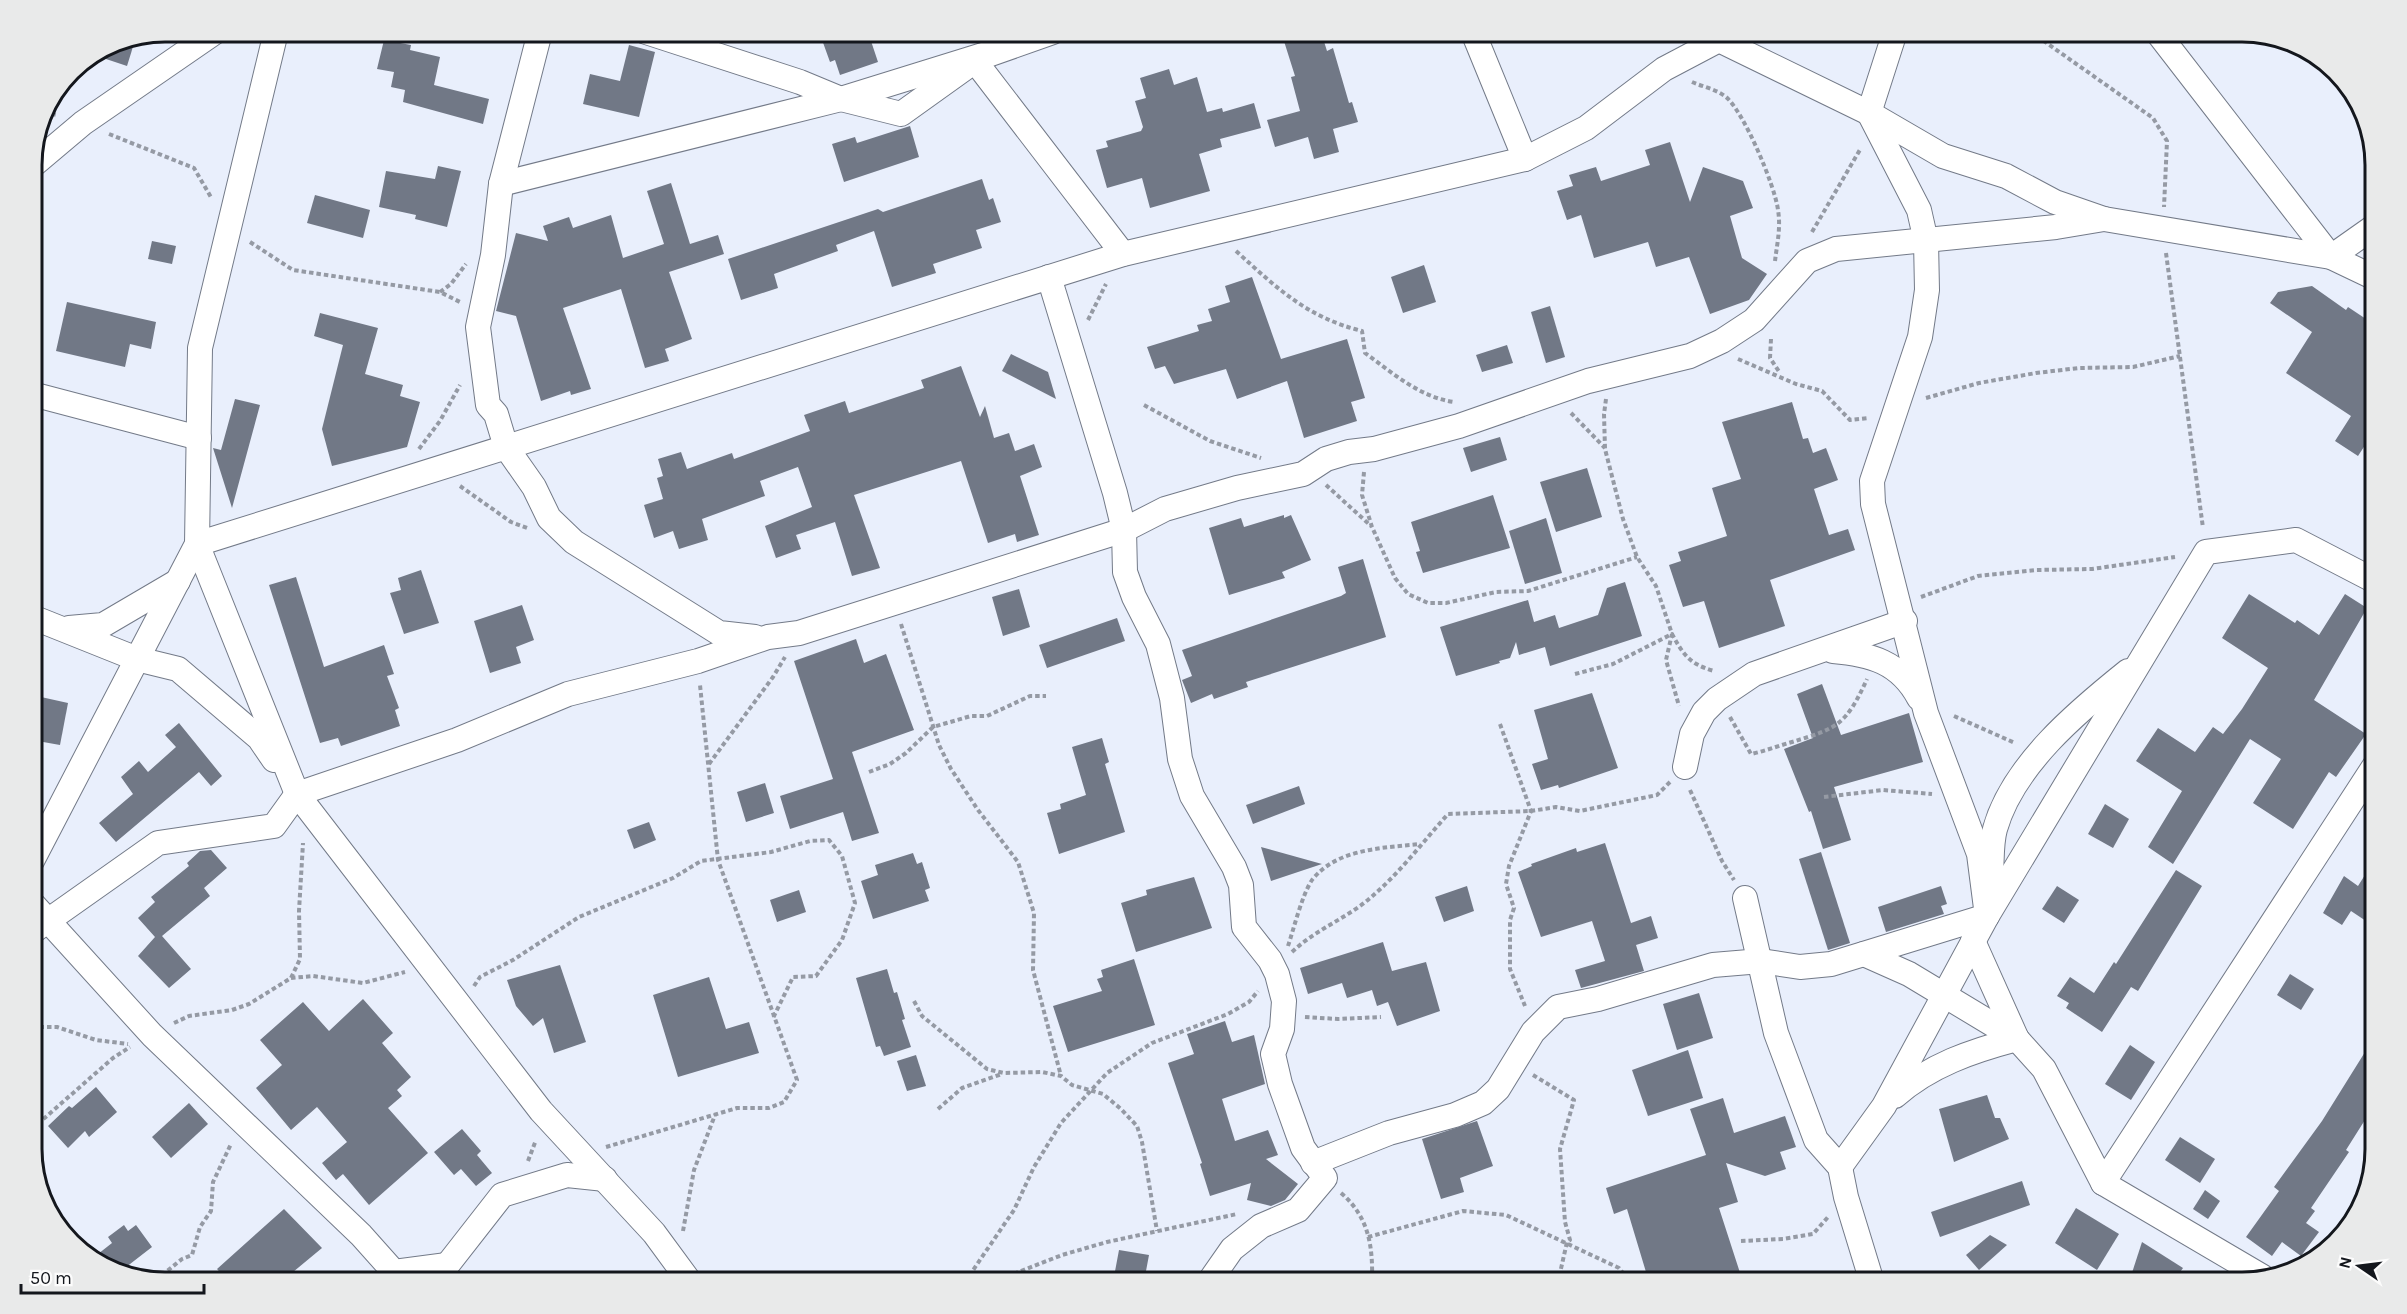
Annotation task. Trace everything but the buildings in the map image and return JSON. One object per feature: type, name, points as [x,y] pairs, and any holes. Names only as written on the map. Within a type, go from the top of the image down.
[{"type":"street","points":[[42,158],[83,123],[200,42]]},
{"type":"street","points":[[274,42],[200,348],[197,544],[297,794]]},
{"type":"street","points":[[537,42],[501,184],[493,255],[480,317],[478,343],[486,379],[488,405],[496,414],[506,447],[534,487],[549,518],[574,542],[719,633],[740,637],[768,637],[799,633],[1124,530],[1165,509],[1237,488],[1303,474],[1326,459],[1349,452],[1374,449],[1459,426],[1588,381],[1640,369],[1703,350],[1722,341],[1754,320],[1807,261],[1836,249],[2056,227],[2104,219]]},
{"type":"street","points":[[677,42],[800,82],[841,99],[901,114],[975,61],[999,50]]},
{"type":"street","points":[[501,184],[841,99],[1023,42]]},
{"type":"street","points":[[1477,42],[1525,159]]},
{"type":"street","points":[[42,842],[197,544],[423,461],[506,447],[1123,254],[1525,159],[1586,128],[1664,69],[1708,42]]},
{"type":"street","points":[[1730,42],[1869,113],[1943,156],[2006,176],[2055,202],[2104,219],[2331,257],[2365,273]]},
{"type":"street","points":[[1891,42],[1869,113],[1919,210],[1926,241],[1925,312],[1909,373],[1894,411],[1872,481],[1873,504],[1903,613],[1926,713]]},
{"type":"street","points":[[2165,42],[2331,257]]},
{"type":"street","points":[[975,61],[1123,254]]},
{"type":"street","points":[[2331,257],[2365,233]]},
{"type":"street","points":[[1049,277],[1115,493],[1124,530],[1125,572],[1134,597],[1158,644],[1172,698],[1180,759],[1192,796],[1234,867],[1241,885],[1244,927],[1275,969],[1284,1001],[1282,1029],[1274,1054],[1278,1074],[1302,1148],[1319,1170]]},
{"type":"street","points":[[42,397],[199,438]]},
{"type":"street","points":[[1840,1167],[1884,1106],[1987,916],[2206,552],[2296,540],[2365,576]]},
{"type":"street","points":[[61,628],[103,625],[178,581]]},
{"type":"street","points":[[1685,767],[1692,735],[1704,712],[1717,699],[1755,674],[1825,650],[1903,613]]},
{"type":"street","points":[[42,621],[137,658],[178,669],[259,738],[297,794],[541,1111],[654,1233],[682,1272]]},
{"type":"street","points":[[42,925],[158,843],[274,826],[297,794],[456,740],[568,694],[698,661],[768,637]]},
{"type":"street","points":[[1825,650],[1865,654],[1876,658],[1902,675],[1916,693],[1926,713],[1979,854],[1987,916]]},
{"type":"street","points":[[1987,916],[1995,829],[2016,784],[2054,735],[2099,694],[2140,662]]},
{"type":"street","points":[[2103,1182],[2365,780]]},
{"type":"street","points":[[1745,898],[1776,1033],[1816,1140],[1840,1167],[1846,1197],[1869,1272]]},
{"type":"street","points":[[1216,1272],[1232,1249],[1260,1226],[1298,1210],[1319,1170],[1389,1133],[1455,1115],[1483,1103],[1498,1089],[1533,1032],[1558,1007],[1598,999],[1713,964],[1761,962],[1800,967],[1831,964],[1987,916]]},
{"type":"street","points":[[42,928],[245,1123],[394,1272]]},
{"type":"street","points":[[1973,941],[2017,1039],[2044,1069],[2103,1182],[2253,1271]]},
{"type":"street","points":[[1864,954],[1909,974],[2017,1039]]},
{"type":"street","points":[[1884,1106],[1914,1079],[1946,1062],[2017,1039]]},
{"type":"street","points":[[442,1272],[502,1195],[567,1175],[605,1179]]},
{"type":"path","points":[[1903,613],[1951,583],[1978,576],[2036,570],[2092,569],[2206,552],[2163,229],[2167,141],[2153,118],[2045,42]]},
{"type":"path","points":[[1664,69],[1718,91],[1728,99],[1740,116],[1766,170],[1778,208],[1780,229],[1773,297]]},
{"type":"path","points":[[1809,236],[1863,144],[1869,113]]},
{"type":"path","points":[[53,115],[83,123],[194,168],[229,228],[293,270],[440,292],[480,317]]},
{"type":"path","points":[[1215,232],[1297,304],[1336,324],[1362,331],[1365,353],[1413,388],[1437,399],[1457,402]]},
{"type":"path","points":[[1069,348],[1083,330],[1123,254]]},
{"type":"path","points":[[478,343],[423,461],[511,522],[532,529]]},
{"type":"path","points":[[1703,350],[1734,357],[1796,384],[1822,391],[1850,420],[1894,411],[1928,396],[1979,383],[2053,371],[2133,367],[2180,356]]},
{"type":"path","points":[[1588,381],[1607,394],[1604,414],[1605,449],[1623,519],[1636,557],[1656,586],[1672,634],[1684,656],[1696,665],[1713,671],[1755,674]]},
{"type":"path","points":[[1537,399],[1573,414],[1605,449]]},
{"type":"path","points":[[1144,405],[1210,441],[1303,474],[1329,487],[1372,527]]},
{"type":"path","points":[[1374,449],[1364,472],[1362,495],[1372,527],[1395,578],[1408,594],[1428,603],[1446,603],[1496,592],[1528,591],[1636,557]]},
{"type":"path","points":[[894,604],[933,727],[951,770],[1018,862],[1034,913],[1034,970],[1061,1076]]},
{"type":"path","points":[[709,764],[774,677],[799,633]]},
{"type":"path","points":[[1575,674],[1612,664],[1672,634]]},
{"type":"path","points":[[1672,634],[1666,660],[1681,713]]},
{"type":"path","points":[[1717,699],[1734,722],[1751,754],[1781,748],[1827,732],[1845,719],[1857,701],[1876,658]]},
{"type":"path","points":[[583,1155],[737,1108],[769,1108],[784,1102],[797,1080],[718,860],[698,661]]},
{"type":"path","points":[[869,772],[890,764],[906,753],[933,727],[971,716],[987,716],[1030,696],[1046,696]]},
{"type":"path","points":[[1926,713],[1951,715],[1972,722],[1993,734]]},
{"type":"path","points":[[1500,724],[1531,812],[1509,866],[1506,884],[1514,908],[1510,920],[1510,969],[1533,1032]]},
{"type":"path","points":[[1685,767],[1692,798],[1722,861],[1745,898]]},
{"type":"path","points":[[1824,797],[1883,789],[1959,798]]},
{"type":"path","points":[[291,978],[300,959],[303,837]]},
{"type":"path","points":[[460,1006],[480,977],[513,960],[579,918],[673,878],[700,861],[771,852],[810,841],[829,840],[842,856],[855,903],[842,940],[816,976],[793,977],[773,1018]]},
{"type":"path","points":[[1275,969],[1287,950],[1312,881],[1326,867],[1345,857],[1374,849],[1421,844]]},
{"type":"path","points":[[152,1035],[189,1016],[232,1010],[249,1004],[291,978],[313,976],[363,983],[429,965]]},
{"type":"path","points":[[915,1001],[922,1016],[987,1069],[1004,1073],[1042,1072],[1061,1076],[1072,1085],[1103,1094],[1137,1126],[1142,1142],[1157,1231]]},
{"type":"path","points":[[1283,1015],[1338,1019],[1381,1017]]},
{"type":"path","points":[[42,1026],[57,1027],[96,1040],[133,1045],[113,1058],[42,1120]]},
{"type":"path","points":[[1518,1058],[1522,1068],[1574,1100],[1560,1149],[1565,1222],[1570,1240],[1567,1242],[1560,1272]]},
{"type":"path","points":[[938,1109],[962,1088],[1004,1073]]},
{"type":"path","points":[[527,1164],[537,1136],[541,1111]]},
{"type":"path","points":[[683,1272],[694,1170],[715,1115]]},
{"type":"path","points":[[166,1272],[182,1259],[192,1255],[200,1227],[211,1211],[213,1182],[222,1159],[245,1123]]},
{"type":"path","points":[[1319,1170],[1357,1207],[1365,1223],[1371,1272]]},
{"type":"path","points":[[1741,1240],[1783,1239],[1813,1234],[1846,1197]]},
{"type":"path","points":[[1368,1237],[1463,1211],[1506,1215],[1567,1242],[1619,1268],[1622,1272]]},
{"type":"path","points":[[1019,1272],[1062,1255],[1226,1214],[1246,1214]]}]
